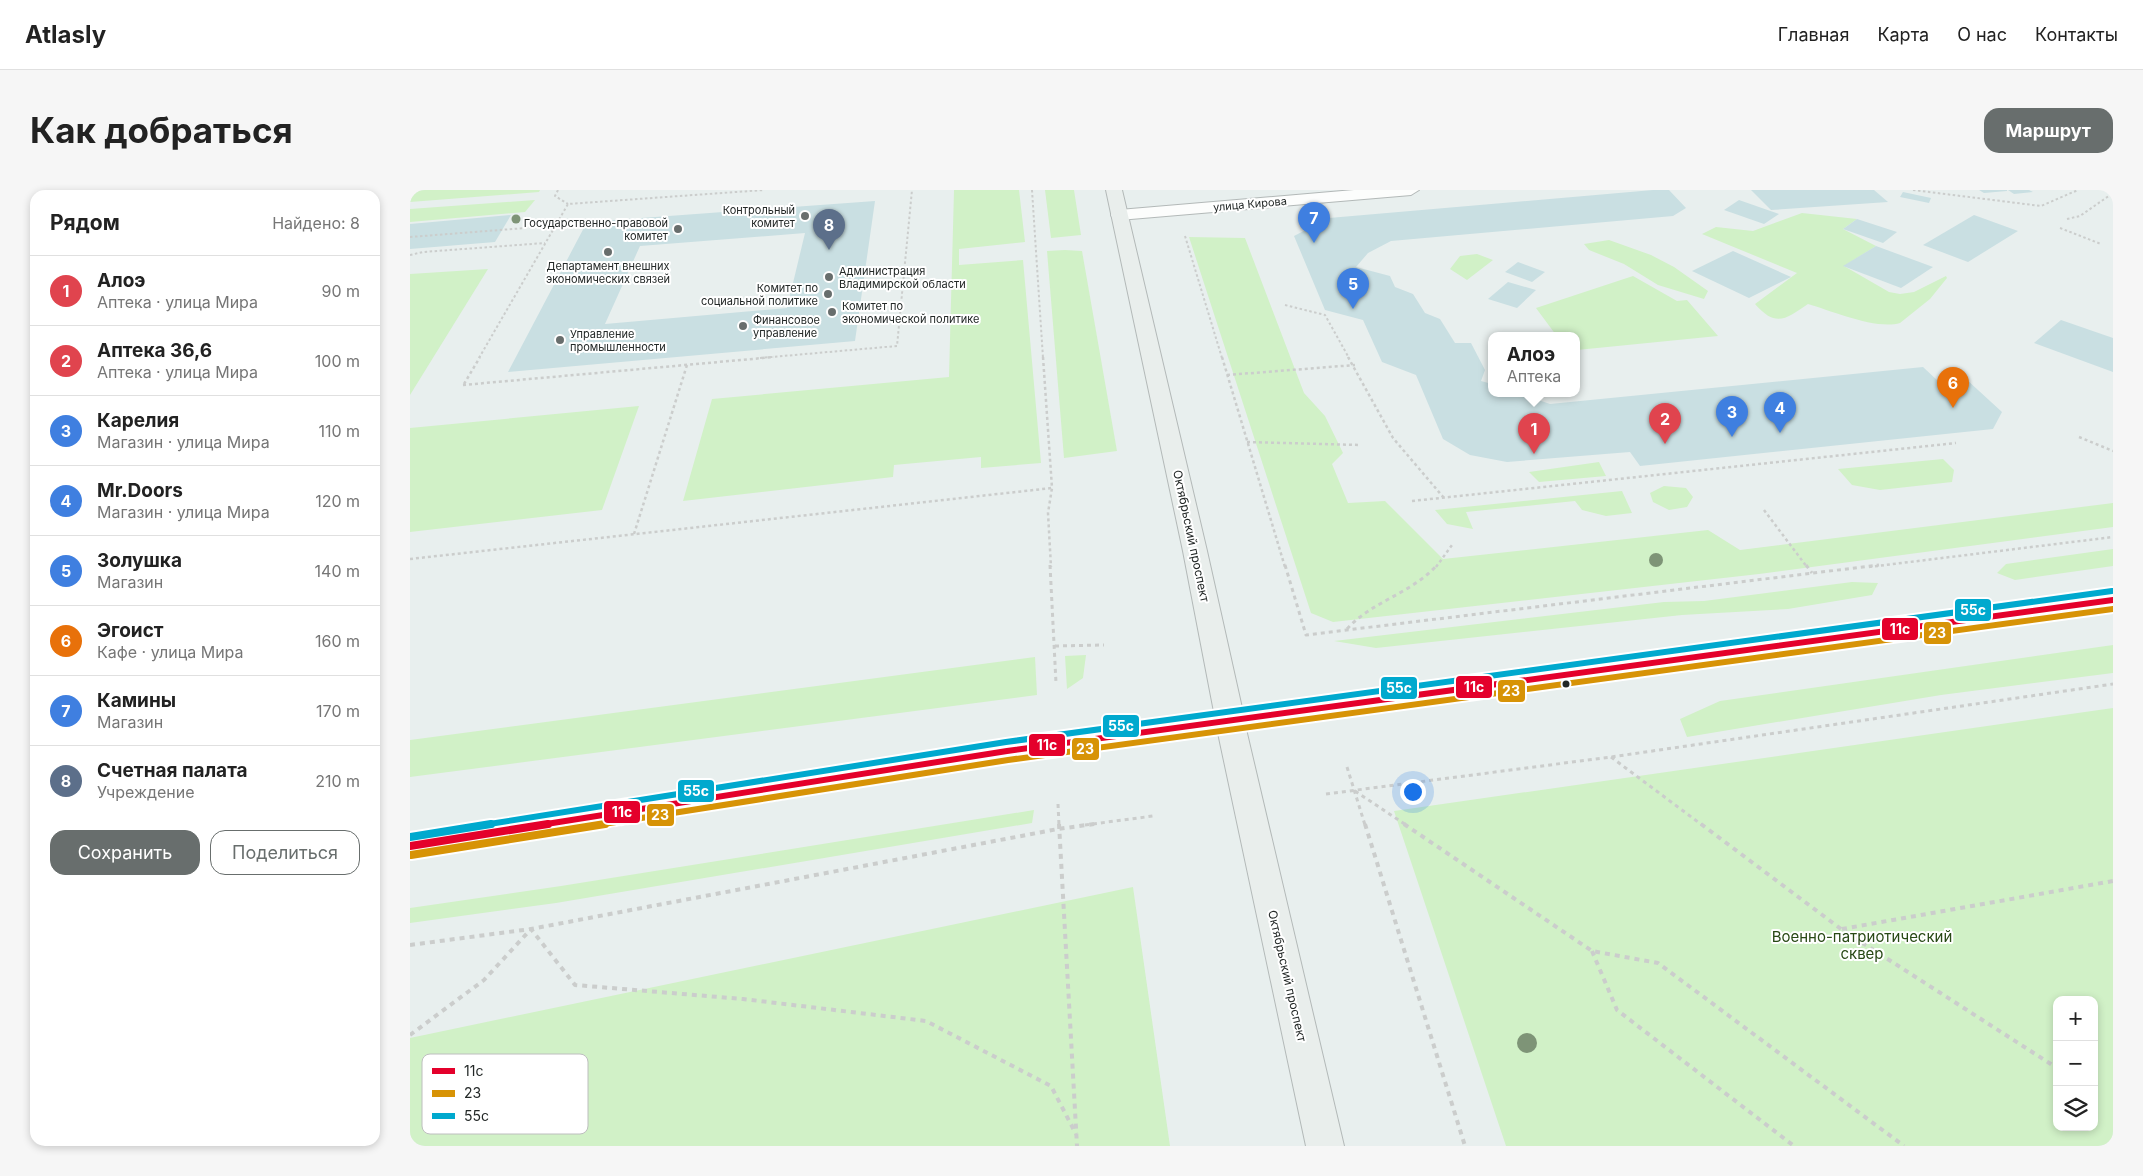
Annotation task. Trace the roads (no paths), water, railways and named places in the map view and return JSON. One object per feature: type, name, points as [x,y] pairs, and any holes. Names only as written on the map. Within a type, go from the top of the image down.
[{"type":"main road","name":"Октябрьский проспект","points":[[1116,203],[1196,551],[1230,720],[1325,1146]]},
{"type":"main road","points":[[410,846],[1007,751],[2113,600]]},
{"type":"street","name":"улица Кирова","points":[[1116,203],[1181,210],[1411,190]]},
{"type":"place","name":"Контрольный комитет","points":[[805,216]]},
{"type":"place","name":"Государственно-правовой комитет","points":[[678,229]]},
{"type":"place","name":"Камины","points":[[1314,243]]},
{"type":"place","name":"Счетная палата","points":[[829,250]]},
{"type":"place","name":"Департамент внешних экономических связей","points":[[608,252]]},
{"type":"place","name":"Администрация Владимирской области","points":[[829,277]]},
{"type":"place","name":"Комитет по социальной политике","points":[[828,294]]},
{"type":"place","name":"Золушка","points":[[1353,309]]},
{"type":"place","name":"Комитет по экономической политике","points":[[832,312]]},
{"type":"place","name":"Финансовое управление","points":[[743,326]]},
{"type":"place","name":"Управление промышленности","points":[[560,340]]},
{"type":"place","name":"Эгоист","points":[[1953,408]]},
{"type":"place","name":"Mr.Doors","points":[[1780,433]]},
{"type":"place","name":"Карелия","points":[[1732,437]]},
{"type":"place","name":"Аптека 36,6","points":[[1665,444]]},
{"type":"place","name":"Алоэ","points":[[1534,454]]},
{"type":"park label","name":"Военно-патриотический сквер","points":[[1862,946]]}]
